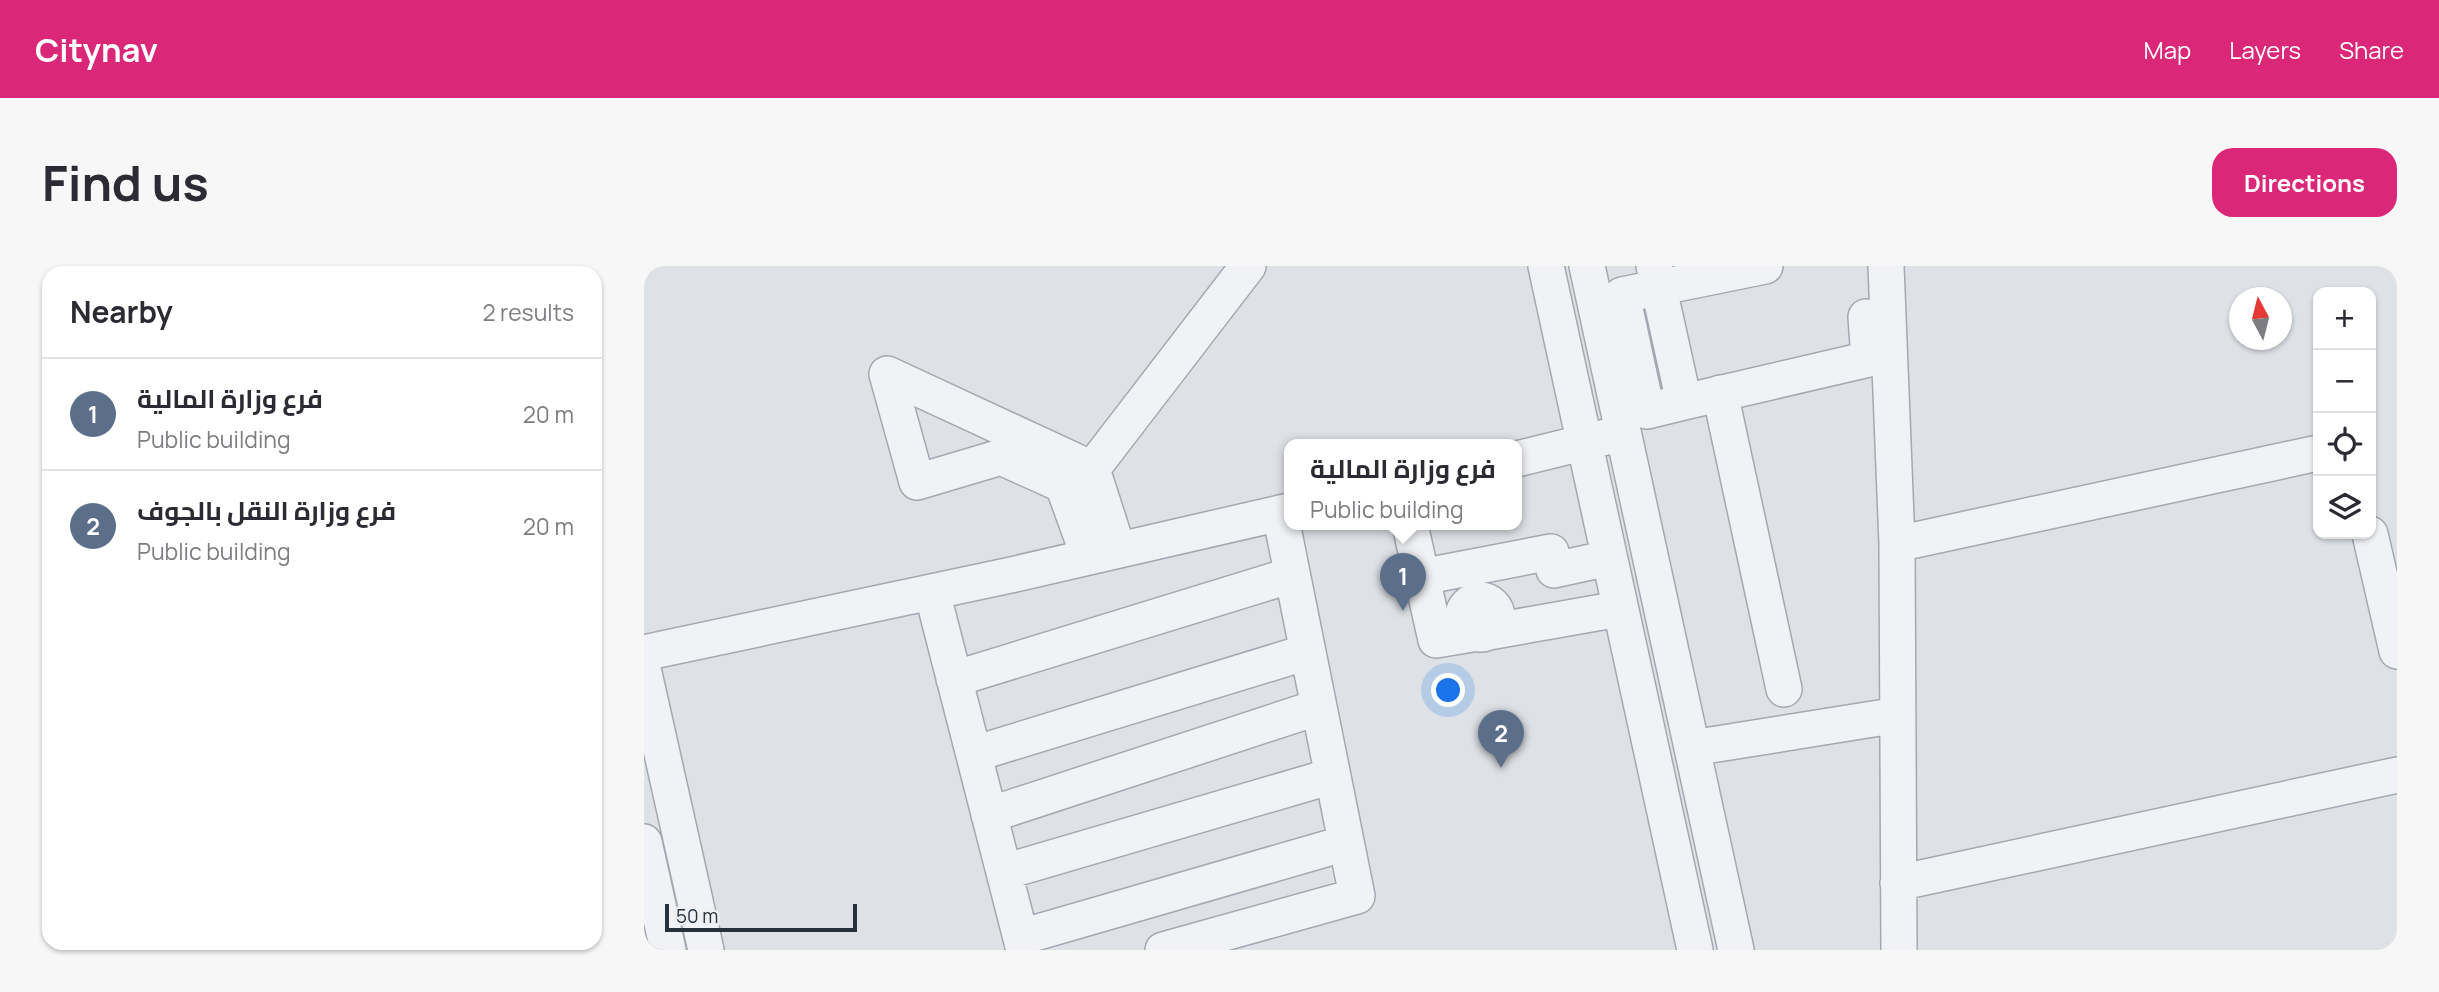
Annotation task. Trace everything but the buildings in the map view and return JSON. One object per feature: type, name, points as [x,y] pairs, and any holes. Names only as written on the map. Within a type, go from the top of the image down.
[{"type":"street","points":[[1103,554],[1092,469],[1248,266]]},
{"type":"street","points":[[1546,266],[1695,950]]},
{"type":"street","points":[[1587,266],[1736,950]]},
{"type":"street","points":[[1765,266],[1657,277],[1622,295],[1647,411],[1869,359],[1863,266]]},
{"type":"street","points":[[1886,266],[1897,544],[1899,950]]},
{"type":"street","points":[[1092,469],[887,374],[917,482],[1001,457],[1063,485],[1103,554]]},
{"type":"street","points":[[1720,393],[1784,689]]},
{"type":"street","points":[[1522,457],[1623,433]]},
{"type":"street","points":[[1897,544],[2313,454]]},
{"type":"street","points":[[644,653],[932,592],[1284,512]]},
{"type":"street","points":[[1163,950],[1357,896],[1292,575],[1286,530]]},
{"type":"street","points":[[1411,530],[1436,640],[1555,570],[1609,558]]},
{"type":"street","points":[[2371,539],[2397,652]]},
{"type":"street","points":[[1423,586],[1552,552],[1555,570]]},
{"type":"street","points":[[954,679],[1292,575]]},
{"type":"street","points":[[1423,586],[1478,613],[1619,609]]},
{"type":"street","points":[[932,592],[1022,944],[1346,843]]},
{"type":"street","points":[[974,754],[1307,652]]},
{"type":"street","points":[[644,673],[706,950]]},
{"type":"street","points":[[989,814],[1318,707]]},
{"type":"street","points":[[1692,748],[1898,715]]},
{"type":"street","points":[[1898,883],[2397,775]]},
{"type":"street","points":[[1004,872],[1332,776]]},
{"type":"street","points":[[644,842],[668,950]]},
{"type":"place","name":"فرع وزارة المالية","points":[[1403,611]]},
{"type":"place","name":"فرع وزارة النقل بالجوف","points":[[1501,768]]}]
